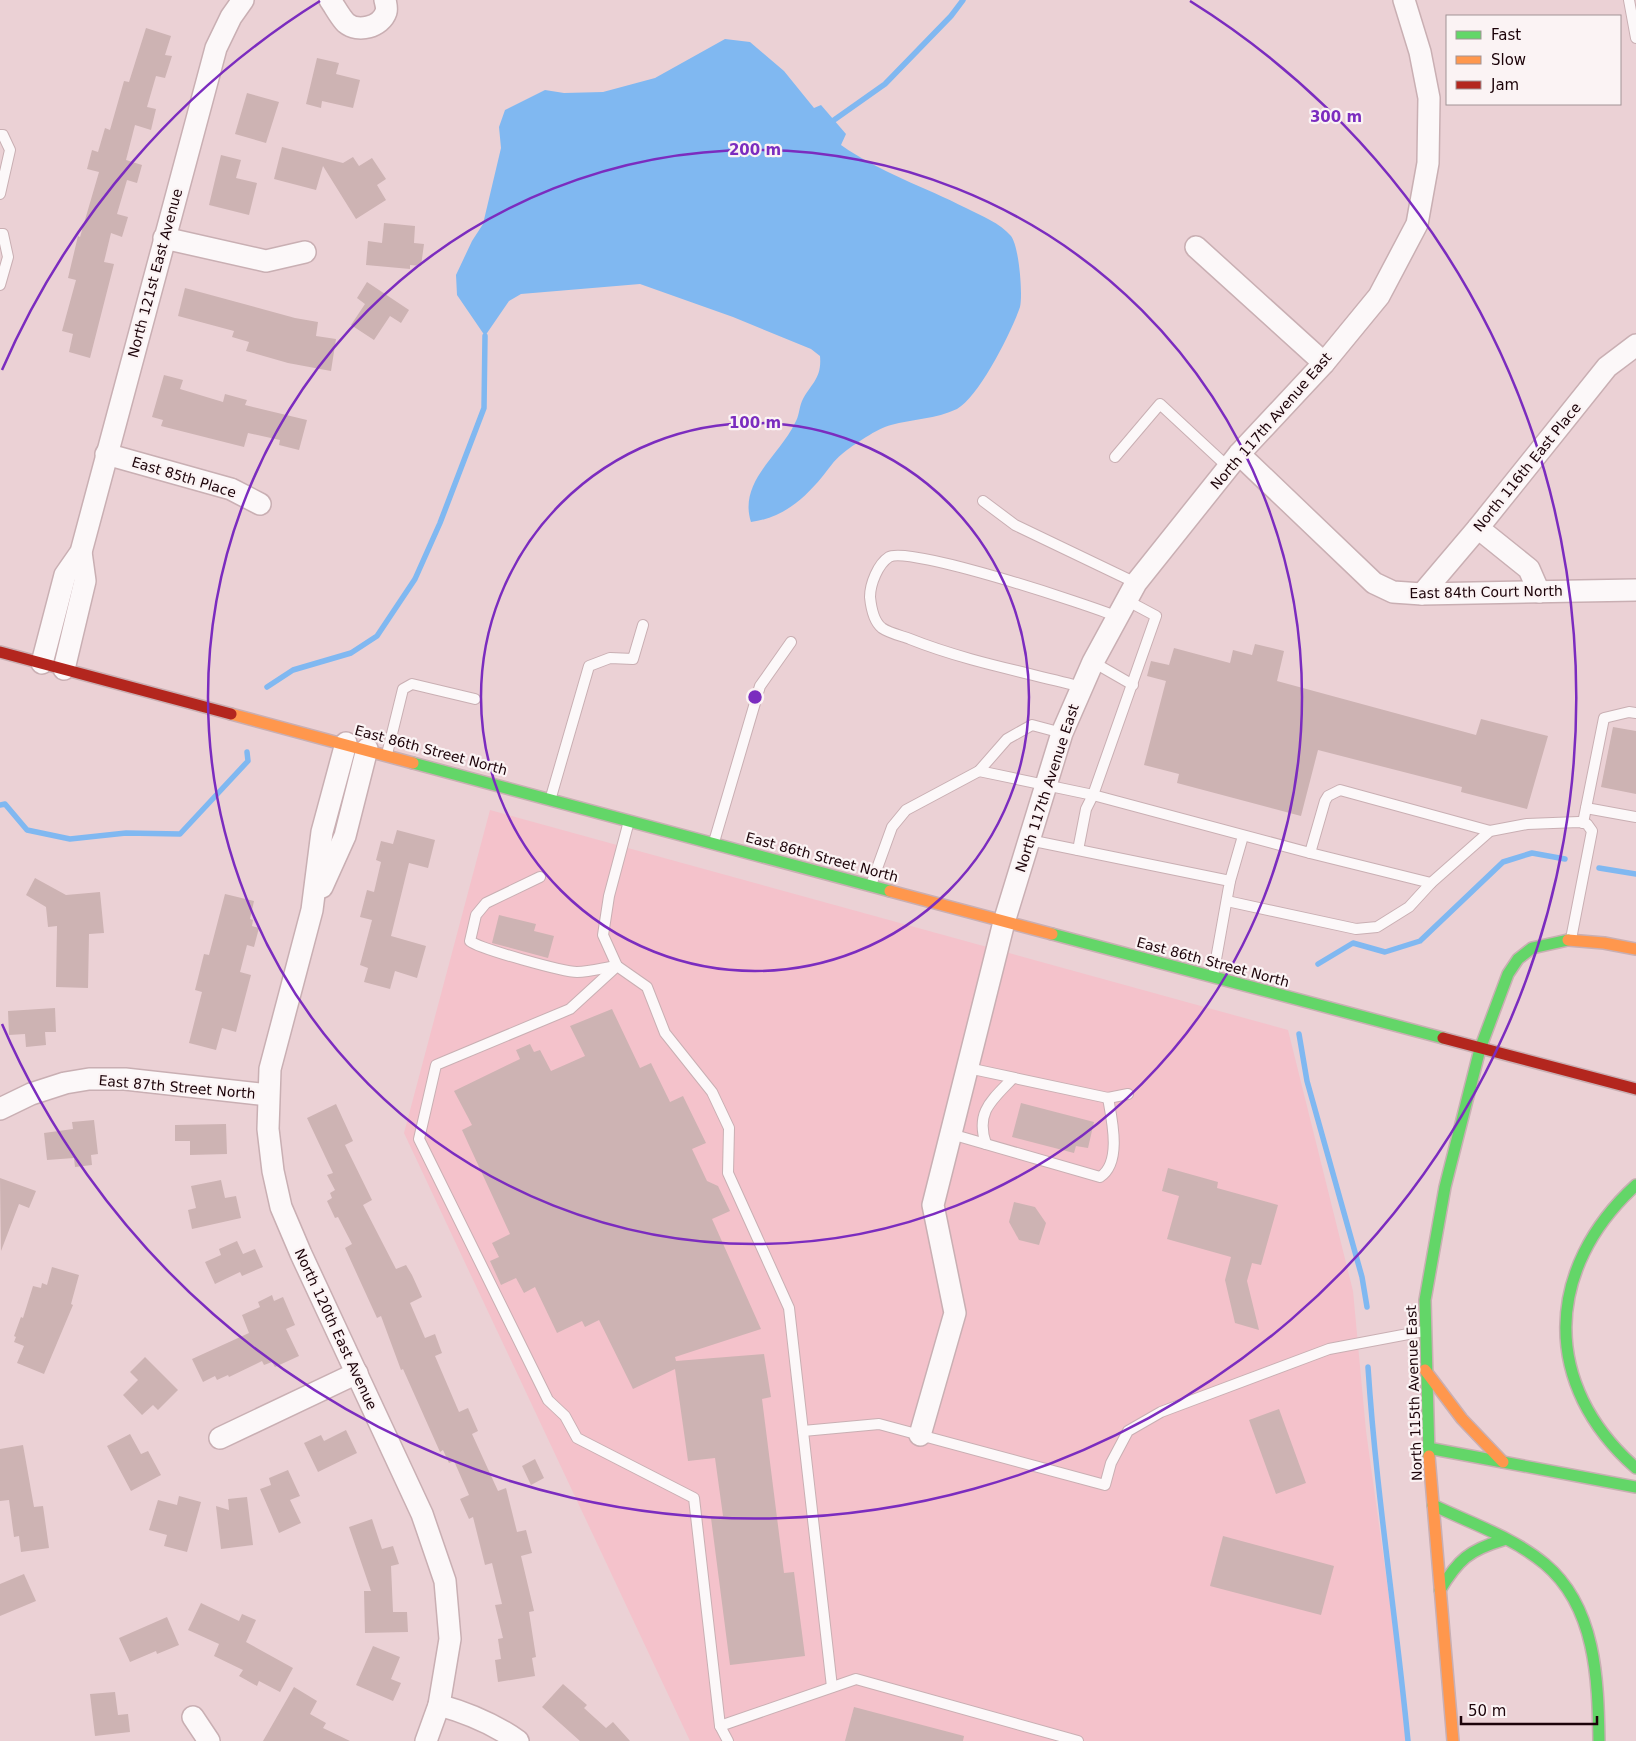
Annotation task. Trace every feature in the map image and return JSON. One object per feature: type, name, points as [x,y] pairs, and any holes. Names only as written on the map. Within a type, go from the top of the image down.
[{"type":"main road","name":"East 86th Street North","points":[[0,652],[387,754],[1004,922],[1636,1089]]},
{"type":"main road","name":"North 115th Avenue East","points":[[1453,1741],[1428,1448],[1424,1331],[1425,1300],[1445,1187],[1480,1049],[1508,974],[1518,959],[1532,948],[1571,940],[1604,943],[1636,949]]},
{"type":"main road","points":[[1636,1185],[1611,1208],[1597,1226],[1582,1251],[1572,1281],[1567,1332],[1569,1355],[1584,1406],[1598,1429],[1614,1449],[1636,1468]]},
{"type":"main road","points":[[1425,1370],[1462,1419],[1502,1462]]},
{"type":"main road","points":[[1428,1448],[1636,1487]]},
{"type":"main road","points":[[1433,1505],[1503,1540],[1545,1564],[1574,1597],[1592,1643],[1599,1704],[1598,1741]]},
{"type":"main road","points":[[1440,1590],[1458,1560],[1477,1546],[1503,1540]]},
{"type":"street","name":"North 121st East Avenue","points":[[42,663],[65,575],[81,552],[216,48],[231,17],[243,0]]},
{"type":"street","points":[[330,0],[347,24],[360,28],[370,27],[380,22],[386,11],[386,0]]},
{"type":"street","name":"North 117th Avenue East","points":[[920,1435],[955,1313],[933,1205],[1004,922],[1062,733],[1093,662],[1127,600],[1234,461],[1324,363],[1379,296],[1417,224],[1428,163],[1429,98],[1420,52],[1404,0]]},
{"type":"street","points":[[164,238],[266,261],[305,252]]},
{"type":"street","points":[[1196,247],[1324,363]]},
{"type":"street","name":"North 116th East Place","points":[[1422,594],[1478,528],[1607,367],[1635,346]]},
{"type":"street","name":"East 85th Place","points":[[106,454],[231,489],[260,504]]},
{"type":"street","name":"East 84th Court North","points":[[1234,461],[1374,583],[1393,592],[1422,594],[1636,590]]},
{"type":"street","points":[[1478,528],[1529,569],[1539,592]]},
{"type":"street","name":"North 121st East Avenue","points":[[64,669],[85,581],[81,552]]},
{"type":"street","name":"North 120th East Avenue","points":[[357,746],[345,836],[312,910],[270,1069],[268,1129],[273,1171],[282,1207],[301,1254],[422,1514],[444,1581],[450,1639],[440,1705],[426,1741]]},
{"type":"street","name":"East 87th Street North","points":[[0,1108],[31,1094],[65,1083],[89,1079],[125,1079],[268,1095]]},
{"type":"street","points":[[220,1438],[357,1373]]},
{"type":"street","points":[[440,1705],[466,1712],[494,1725],[518,1741]]},
{"type":"street","points":[[193,1717],[209,1741]]},
{"type":"lane","points":[[1629,0],[1636,38]]},
{"type":"lane","points":[[0,134],[3,135],[10,150],[1,189]]},
{"type":"lane","points":[[0,234],[3,234],[8,257],[0,285]]},
{"type":"lane","points":[[1115,457],[1160,404],[1234,461]]},
{"type":"lane","points":[[983,501],[1015,525],[1127,600],[1156,616],[1133,686],[1093,795],[1086,809],[1078,850]]},
{"type":"lane","points":[[1082,687],[933,648],[882,628],[874,617],[870,596],[877,572],[890,556],[904,554],[937,560],[1075,600],[1127,600]]},
{"type":"lane","points":[[550,798],[589,666],[610,658],[633,659],[643,625]]},
{"type":"lane","points":[[714,843],[760,686],[791,642]]},
{"type":"lane","points":[[1093,662],[1133,686]]},
{"type":"lane","points":[[387,754],[403,689],[412,684],[474,699]]},
{"type":"lane","points":[[1583,823],[1604,718],[1629,712],[1636,713]]},
{"type":"lane","points":[[871,886],[892,827],[906,810],[979,771],[1006,739],[1032,725],[1062,733]]},
{"type":"lane","points":[[979,771],[1093,795],[1243,836],[1431,883]]},
{"type":"lane","points":[[1310,853],[1325,801],[1328,796],[1340,790],[1490,831],[1527,824],[1583,823],[1592,831],[1571,940]]},
{"type":"lane","points":[[1586,808],[1636,817]]},
{"type":"lane","points":[[629,820],[609,896],[603,935],[617,966],[646,988],[665,1033],[712,1092],[729,1128],[728,1173],[789,1308],[832,1687]]},
{"type":"lane","points":[[1227,901],[1356,929],[1376,927],[1408,907],[1431,883],[1490,831]]},
{"type":"lane","points":[[1213,977],[1230,881],[1243,836]]},
{"type":"lane","points":[[1029,840],[1230,881]]},
{"type":"lane","points":[[540,877],[486,903],[476,915],[470,941],[477,946],[491,951],[576,972],[617,966]]},
{"type":"lane","points":[[617,966],[570,1009],[436,1065],[419,1139],[548,1400],[565,1416],[577,1438],[694,1498],[720,1726],[728,1741]]},
{"type":"lane","points":[[968,1068],[1108,1098],[1128,1094]]},
{"type":"lane","points":[[986,1144],[981,1131],[982,1116],[993,1098],[1013,1078]]},
{"type":"lane","points":[[951,1134],[1100,1177],[1112,1163],[1114,1128],[1108,1098]]},
{"type":"lane","points":[[803,1431],[879,1424],[1105,1485],[1111,1463],[1128,1431],[1161,1412],[1329,1349],[1424,1331]]},
{"type":"lane","points":[[720,1726],[856,1679],[1078,1741]]},
{"type":"shaded area","points":[[490,810],[1288,1030],[1353,1291],[1366,1431],[1409,1741],[690,1741],[404,1133]]},
{"type":"water","points":[[725,39],[750,42],[784,71],[814,108],[821,105],[846,134],[841,145],[886,171],[950,200],[1002,227],[1014,241],[1021,281],[1020,307],[1010,331],[994,362],[966,402],[949,412],[891,425],[873,433],[839,456],[815,485],[791,507],[772,517],[751,522],[750,494],[755,482],[788,435],[796,421],[805,395],[818,376],[820,356],[811,349],[733,317],[640,284],[521,294],[509,301],[485,336],[457,295],[456,275],[472,241],[483,224],[501,148],[499,127],[505,110],[545,90],[564,93],[603,92],[655,78]]},
{"type":"building","points":[[146,28],[171,36],[165,55],[172,56],[165,78],[156,76],[147,107],[156,109],[151,130],[135,125],[126,160],[142,165],[137,183],[127,180],[117,214],[128,217],[122,237],[111,233],[104,262],[114,264],[90,358],[69,352],[73,334],[62,331],[76,280],[68,278],[78,236],[80,237],[99,172],[87,169],[92,150],[98,152],[105,128],[110,130],[124,81],[129,82]]},
{"type":"building","points":[[317,58],[339,63],[336,74],[360,80],[353,108],[322,101],[321,108],[306,104]]},
{"type":"building","points":[[247,93],[279,102],[266,143],[235,134]]},
{"type":"building","points":[[282,147],[343,163],[353,157],[359,166],[372,158],[386,179],[377,185],[386,200],[356,219],[323,166],[316,190],[274,179]]},
{"type":"building","points":[[221,155],[241,160],[236,178],[257,183],[249,215],[209,205]]},
{"type":"building","points":[[384,223],[415,226],[414,243],[424,244],[421,266],[410,265],[410,269],[366,265],[368,241],[382,243]]},
{"type":"building","points":[[367,282],[409,310],[401,323],[390,316],[374,340],[351,325],[365,304],[357,298]]},
{"type":"building","points":[[185,288],[295,318],[318,322],[316,336],[336,339],[331,371],[288,363],[246,351],[249,342],[232,337],[234,331],[178,316]]},
{"type":"building","points":[[164,375],[183,380],[180,389],[223,402],[225,394],[247,400],[245,405],[307,420],[299,450],[279,445],[280,440],[248,433],[244,447],[161,426],[163,420],[152,417]]},
{"type":"building","points":[[1255,644],[1284,651],[1277,681],[1476,735],[1481,719],[1548,736],[1527,809],[1461,792],[1462,787],[1318,750],[1301,816],[1177,783],[1179,774],[1144,765],[1166,681],[1147,676],[1151,661],[1169,665],[1174,648],[1230,663],[1233,650],[1252,655]]},
{"type":"building","points":[[1613,727],[1636,731],[1636,794],[1601,787]]},
{"type":"building","points":[[397,830],[435,840],[428,868],[409,863],[391,936],[426,946],[417,978],[395,971],[390,989],[364,982],[368,968],[360,965],[372,920],[360,917],[367,890],[374,892],[381,862],[376,860],[381,841],[393,844]]},
{"type":"building","points":[[35,878],[66,895],[100,892],[104,933],[89,934],[88,988],[56,987],[57,926],[48,927],[46,907],[26,895]]},
{"type":"building","points":[[225,894],[254,901],[250,919],[253,920],[252,926],[259,928],[254,947],[247,945],[240,972],[251,975],[236,1032],[222,1028],[216,1050],[189,1043],[202,992],[195,990],[204,954],[209,955]]},
{"type":"building","points":[[499,915],[536,924],[534,931],[554,936],[548,958],[492,943]]},
{"type":"building","points":[[55,1008],[56,1032],[45,1032],[46,1045],[26,1047],[25,1034],[9,1035],[8,1011]]},
{"type":"building","points":[[612,1009],[640,1068],[651,1063],[670,1102],[683,1096],[706,1143],[692,1149],[707,1181],[718,1186],[730,1211],[712,1219],[761,1329],[675,1357],[676,1361],[764,1354],[771,1397],[762,1399],[784,1573],[794,1572],[805,1656],[730,1665],[711,1518],[723,1516],[715,1458],[688,1461],[675,1369],[633,1389],[599,1320],[585,1327],[582,1321],[557,1333],[535,1287],[524,1293],[516,1278],[501,1285],[490,1261],[499,1257],[492,1243],[510,1234],[462,1130],[472,1125],[454,1091],[520,1059],[516,1050],[530,1044],[534,1052],[540,1050],[551,1071],[585,1056],[570,1026]]},
{"type":"building","points":[[1021,1103],[1094,1122],[1088,1148],[1076,1146],[1074,1153],[1012,1137]]},
{"type":"building","points":[[336,1104],[353,1141],[345,1145],[372,1200],[363,1205],[396,1269],[406,1265],[412,1275],[422,1297],[410,1303],[425,1338],[435,1334],[442,1353],[435,1356],[459,1412],[468,1408],[478,1431],[472,1434],[498,1491],[506,1488],[517,1532],[526,1530],[532,1553],[521,1556],[534,1611],[529,1612],[536,1657],[532,1658],[535,1676],[498,1682],[495,1660],[501,1659],[498,1639],[503,1638],[495,1605],[502,1604],[492,1563],[485,1565],[473,1517],[469,1519],[460,1499],[469,1495],[454,1461],[449,1463],[443,1450],[440,1452],[403,1369],[401,1370],[381,1316],[377,1318],[345,1248],[352,1244],[338,1217],[335,1218],[327,1201],[332,1198],[330,1193],[335,1190],[327,1175],[333,1173],[307,1118]]},
{"type":"building","points":[[94,1120],[98,1154],[91,1155],[92,1165],[75,1167],[74,1158],[47,1160],[44,1133],[73,1129],[72,1122]]},
{"type":"building","points":[[226,1124],[227,1154],[190,1155],[190,1141],[175,1141],[175,1125]]},
{"type":"building","points":[[1168,1168],[1218,1182],[1217,1188],[1278,1205],[1261,1265],[1252,1263],[1247,1281],[1259,1330],[1235,1323],[1225,1280],[1231,1257],[1167,1239],[1179,1196],[1162,1191]]},
{"type":"building","points":[[0,1178],[36,1191],[29,1208],[19,1204],[1,1251]]},
{"type":"building","points":[[221,1180],[225,1198],[236,1196],[241,1218],[192,1229],[188,1210],[196,1208],[191,1186]]},
{"type":"building","points":[[1014,1202],[1035,1207],[1046,1223],[1039,1245],[1019,1240],[1009,1222]]},
{"type":"building","points":[[237,1241],[243,1254],[255,1249],[263,1267],[242,1276],[240,1272],[215,1284],[205,1262],[221,1255],[219,1249]]},
{"type":"building","points":[[52,1267],[79,1275],[71,1304],[73,1305],[44,1374],[17,1363],[24,1346],[14,1342],[16,1337],[14,1336],[21,1317],[23,1318],[33,1286],[41,1288],[42,1283],[47,1285]]},
{"type":"building","points":[[272,1295],[274,1301],[283,1297],[295,1325],[286,1329],[299,1356],[275,1367],[272,1362],[264,1365],[262,1361],[229,1377],[228,1375],[217,1380],[215,1376],[203,1382],[192,1359],[249,1333],[242,1315],[260,1307],[258,1302]]},
{"type":"building","points":[[145,1357],[178,1390],[158,1410],[153,1405],[142,1415],[123,1395],[138,1380],[130,1372]]},
{"type":"building","points":[[1279,1409],[1306,1483],[1276,1494],[1249,1420]]},
{"type":"building","points":[[346,1430],[357,1453],[318,1472],[304,1443],[321,1435],[324,1441]]},
{"type":"building","points":[[130,1434],[141,1454],[148,1451],[161,1475],[131,1491],[107,1446]]},
{"type":"building","points":[[23,1445],[34,1507],[43,1506],[49,1548],[21,1552],[19,1536],[14,1537],[9,1500],[0,1501],[0,1449]]},
{"type":"building","points":[[535,1459],[544,1478],[531,1485],[522,1466]]},
{"type":"building","points":[[288,1470],[300,1496],[290,1500],[301,1523],[279,1533],[260,1489],[271,1485],[269,1478]]},
{"type":"building","points":[[179,1496],[201,1502],[187,1552],[164,1546],[167,1535],[149,1530],[158,1500],[177,1505]]},
{"type":"building","points":[[247,1497],[253,1545],[221,1549],[216,1506],[229,1510],[228,1499]]},
{"type":"building","points":[[372,1519],[382,1549],[393,1546],[399,1564],[391,1566],[393,1612],[407,1612],[408,1632],[365,1633],[364,1591],[371,1591],[349,1527]]},
{"type":"building","points":[[1223,1536],[1334,1566],[1321,1615],[1210,1586]]},
{"type":"building","points":[[24,1574],[36,1601],[0,1616],[0,1584]]},
{"type":"building","points":[[201,1603],[239,1621],[242,1614],[256,1620],[246,1642],[293,1668],[280,1692],[259,1681],[257,1686],[239,1676],[243,1670],[214,1656],[219,1644],[188,1630]]},
{"type":"building","points":[[167,1617],[179,1645],[157,1654],[156,1651],[130,1662],[119,1638]]},
{"type":"building","points":[[373,1646],[400,1657],[391,1679],[401,1683],[393,1701],[356,1685]]},
{"type":"building","points":[[563,1684],[587,1705],[584,1708],[606,1728],[613,1722],[630,1741],[580,1741],[542,1707]]},
{"type":"building","points":[[294,1687],[317,1701],[310,1714],[326,1723],[323,1728],[350,1741],[263,1741]]},
{"type":"building","points":[[115,1692],[118,1715],[128,1714],[130,1732],[95,1736],[90,1694]]},
{"type":"building","points":[[854,1707],[964,1736],[963,1741],[845,1741]]},
{"type":"waterway","points":[[834,120],[885,84],[951,16],[963,0]]},
{"type":"waterway","points":[[267,687],[293,670],[351,653],[377,636],[415,579],[440,523],[484,408],[485,336]]},
{"type":"waterway","points":[[0,805],[5,804],[27,830],[70,839],[126,833],[180,834],[248,761],[247,752]]},
{"type":"waterway","points":[[1318,964],[1353,943],[1385,952],[1420,941],[1503,862],[1532,853],[1565,859]]},
{"type":"waterway","points":[[1599,868],[1636,874]]},
{"type":"waterway","points":[[1299,1034],[1307,1081],[1362,1277],[1367,1307]]},
{"type":"waterway","points":[[1368,1367],[1376,1461],[1408,1741]]},
{"type":"traffic: fast","points":[[413,763],[890,891]]},
{"type":"traffic: fast","points":[[1052,934],[1443,1038]]},
{"type":"traffic: fast","points":[[1429,1456],[1425,1300],[1445,1187],[1480,1049],[1508,974],[1518,959],[1532,948],[1568,940]]},
{"type":"traffic: fast","points":[[1636,1185],[1606,1218],[1584,1253],[1571,1290],[1566,1327],[1570,1364],[1583,1401],[1605,1435],[1636,1468]]},
{"type":"traffic: fast","points":[[1428,1448],[1636,1487]]},
{"type":"traffic: fast","points":[[1433,1505],[1491,1531],[1533,1554],[1562,1581],[1575,1601],[1591,1645],[1595,1669],[1599,1741]]},
{"type":"traffic: fast","points":[[1440,1590],[1459,1564],[1473,1552],[1503,1540]]},
{"type":"traffic: slow","points":[[231,714],[413,763]]},
{"type":"traffic: slow","points":[[890,891],[1052,934]]},
{"type":"traffic: slow","points":[[1568,940],[1604,943],[1636,949]]},
{"type":"traffic: slow","points":[[1425,1370],[1462,1419],[1503,1462]]},
{"type":"traffic: slow","points":[[1429,1456],[1453,1741]]},
{"type":"traffic: jam","points":[[0,652],[231,714]]},
{"type":"traffic: jam","points":[[1443,1038],[1636,1089]]}]
